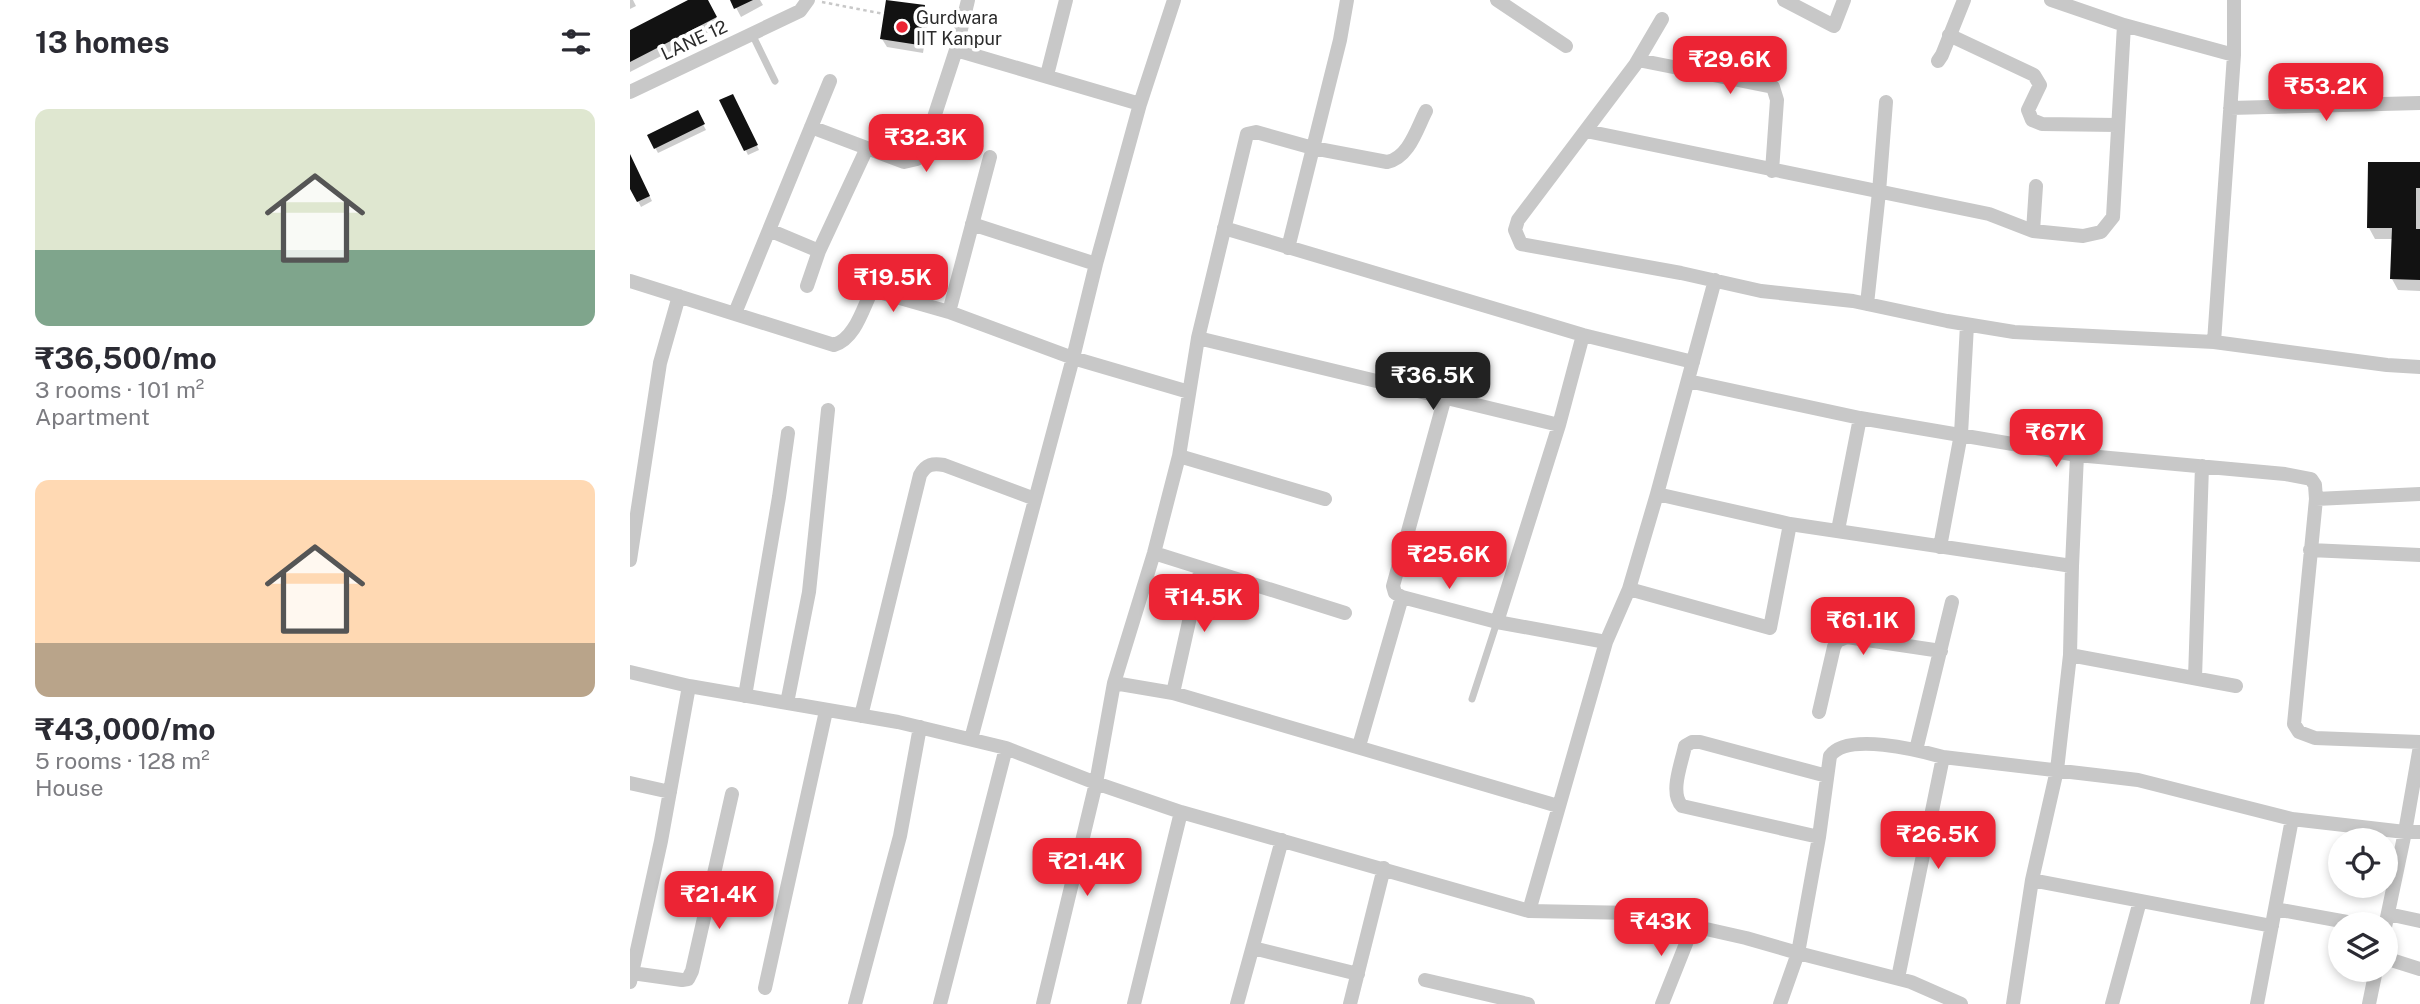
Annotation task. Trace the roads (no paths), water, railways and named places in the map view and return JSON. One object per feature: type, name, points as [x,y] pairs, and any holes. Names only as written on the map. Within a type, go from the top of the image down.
[{"type":"street","name":"LANE 12","points":[[630,92],[800,11],[810,0]]},
{"type":"street","points":[[811,127],[904,162],[917,159],[924,148],[956,50],[968,0]]},
{"type":"street","points":[[1047,75],[1066,0]]},
{"type":"street","points":[[971,739],[1096,264],[1140,104],[1174,0]]},
{"type":"street","points":[[1288,248],[1340,40],[1346,0]]},
{"type":"street","points":[[1497,0],[1566,46]]},
{"type":"street","points":[[1784,0],[1834,26],[1844,0]]},
{"type":"street","points":[[1938,61],[1964,0]]},
{"type":"street","points":[[2051,0],[2076,4],[2124,24],[2234,55]]},
{"type":"street","points":[[2214,342],[2234,55],[2234,0]]},
{"type":"street","points":[[1662,19],[1639,60],[1518,220],[1515,230],[1521,244],[1761,291],[1867,304],[2014,332],[2214,342],[2420,367]]},
{"type":"street","points":[[1586,131],[1989,214],[2033,231],[2094,235],[2109,225],[2115,203],[2124,24]]},
{"type":"street","points":[[1949,36],[2038,79],[2040,85],[2028,110],[2032,120],[2042,124],[2118,125]]},
{"type":"street","points":[[956,50],[1140,104]]},
{"type":"street","points":[[1639,60],[1773,87],[1777,100],[1772,171]]},
{"type":"street","points":[[735,313],[830,81]]},
{"type":"street","points":[[1867,304],[1886,102]]},
{"type":"street","points":[[2230,108],[2420,103]]},
{"type":"street","points":[[1044,1004],[1096,783],[1114,683],[1154,553],[1179,456],[1198,338],[1247,134],[1256,132],[1313,148],[1387,162],[1395,160],[1406,149],[1426,111]]},
{"type":"street","points":[[807,286],[867,148]]},
{"type":"street","points":[[949,312],[990,157]]},
{"type":"street","points":[[2033,231],[2036,186]]},
{"type":"street","points":[[972,224],[1096,264]]},
{"type":"street","points":[[1224,228],[1583,335],[1693,362]]},
{"type":"street","points":[[769,230],[820,251]]},
{"type":"street","points":[[1529,911],[1606,642],[1629,589],[1715,280]]},
{"type":"street","points":[[630,281],[834,345],[844,343],[872,290],[949,312],[1073,358],[1189,391]]},
{"type":"street","points":[[630,560],[660,363],[678,296]]},
{"type":"street","points":[[1940,547],[1961,434],[1967,324]]},
{"type":"street","points":[[1497,622],[1559,425],[1583,335]]},
{"type":"street","points":[[1198,338],[1559,425]]},
{"type":"street","points":[[1688,381],[1860,418],[2077,455],[2311,479],[2315,485],[2316,499],[2294,724],[2299,732],[2315,738],[2420,744],[2413,832],[2389,912]]},
{"type":"street","points":[[1445,397],[1394,578],[1395,593],[1497,622],[1606,642]]},
{"type":"street","points":[[787,704],[808,592],[828,410]]},
{"type":"street","points":[[1838,530],[1860,418]]},
{"type":"street","points":[[745,696],[788,433]]},
{"type":"street","points":[[2013,1004],[2032,880],[2057,770],[2070,655],[2077,455]]},
{"type":"street","points":[[1179,456],[1325,499]]},
{"type":"street","points":[[861,716],[923,468],[936,463],[944,465],[1035,499]]},
{"type":"street","points":[[2194,678],[2202,466]]},
{"type":"street","points":[[1657,494],[1790,524],[2072,566]]},
{"type":"street","points":[[2316,499],[2420,494]]},
{"type":"street","points":[[1629,589],[1770,628],[1790,524]]},
{"type":"street","points":[[2310,550],[2420,555]]},
{"type":"street","points":[[1154,553],[1345,613]]},
{"type":"street","points":[[1172,693],[1201,568]]},
{"type":"street","points":[[1359,746],[1402,597]]},
{"type":"street","points":[[1916,750],[1952,602]]},
{"type":"street","points":[[1819,712],[1834,646],[1841,638],[1941,651]]},
{"type":"street","points":[[2070,655],[2236,686]]},
{"type":"street","points":[[630,672],[689,686],[920,727],[971,739],[1006,748],[1181,812],[1529,911],[1635,913],[1898,978],[1961,1004]]},
{"type":"street","points":[[1114,683],[1172,693],[1558,806]]},
{"type":"street","points":[[689,686],[631,978],[688,979],[732,794]]},
{"type":"street","points":[[765,988],[826,711]]},
{"type":"street","points":[[855,1004],[900,836],[920,727]]},
{"type":"street","points":[[1819,837],[1682,806],[1677,801],[1676,792],[1685,746],[1692,742],[1827,776]]},
{"type":"street","points":[[1780,1004],[1798,953],[1819,837],[1830,756],[1834,749],[1844,745],[1859,743],[1916,750],[1943,757],[2138,780],[2292,819],[2413,832]]},
{"type":"street","points":[[940,1004],[1006,748]]},
{"type":"street","points":[[1898,978],[1943,757]]},
{"type":"street","points":[[630,783],[670,792]]},
{"type":"street","points":[[1134,1004],[1181,812]]},
{"type":"street","points":[[2257,1004],[2292,819]]},
{"type":"street","points":[[1237,1004],[1282,840]]},
{"type":"street","points":[[1350,1004],[1384,868]]},
{"type":"street","points":[[2032,880],[2272,926]]},
{"type":"street","points":[[2112,1004],[2140,901]]},
{"type":"street","points":[[2275,909],[2328,919]]},
{"type":"street","points":[[2398,920],[2420,921]]},
{"type":"street","points":[[1662,1004],[1693,926]]},
{"type":"street","points":[[1252,948],[1358,974]]},
{"type":"street","points":[[2398,962],[2420,969]]},
{"type":"street","points":[[1425,980],[1528,1004]]},
{"type":"street","points":[[2369,1004],[2374,982]]},
{"type":"lane","points":[[752,34],[775,81]]},
{"type":"lane","points":[[1472,699],[1497,622]]},
{"type":"place","name":"Gurdwara IIT Kanpur","points":[[902,27]]}]
